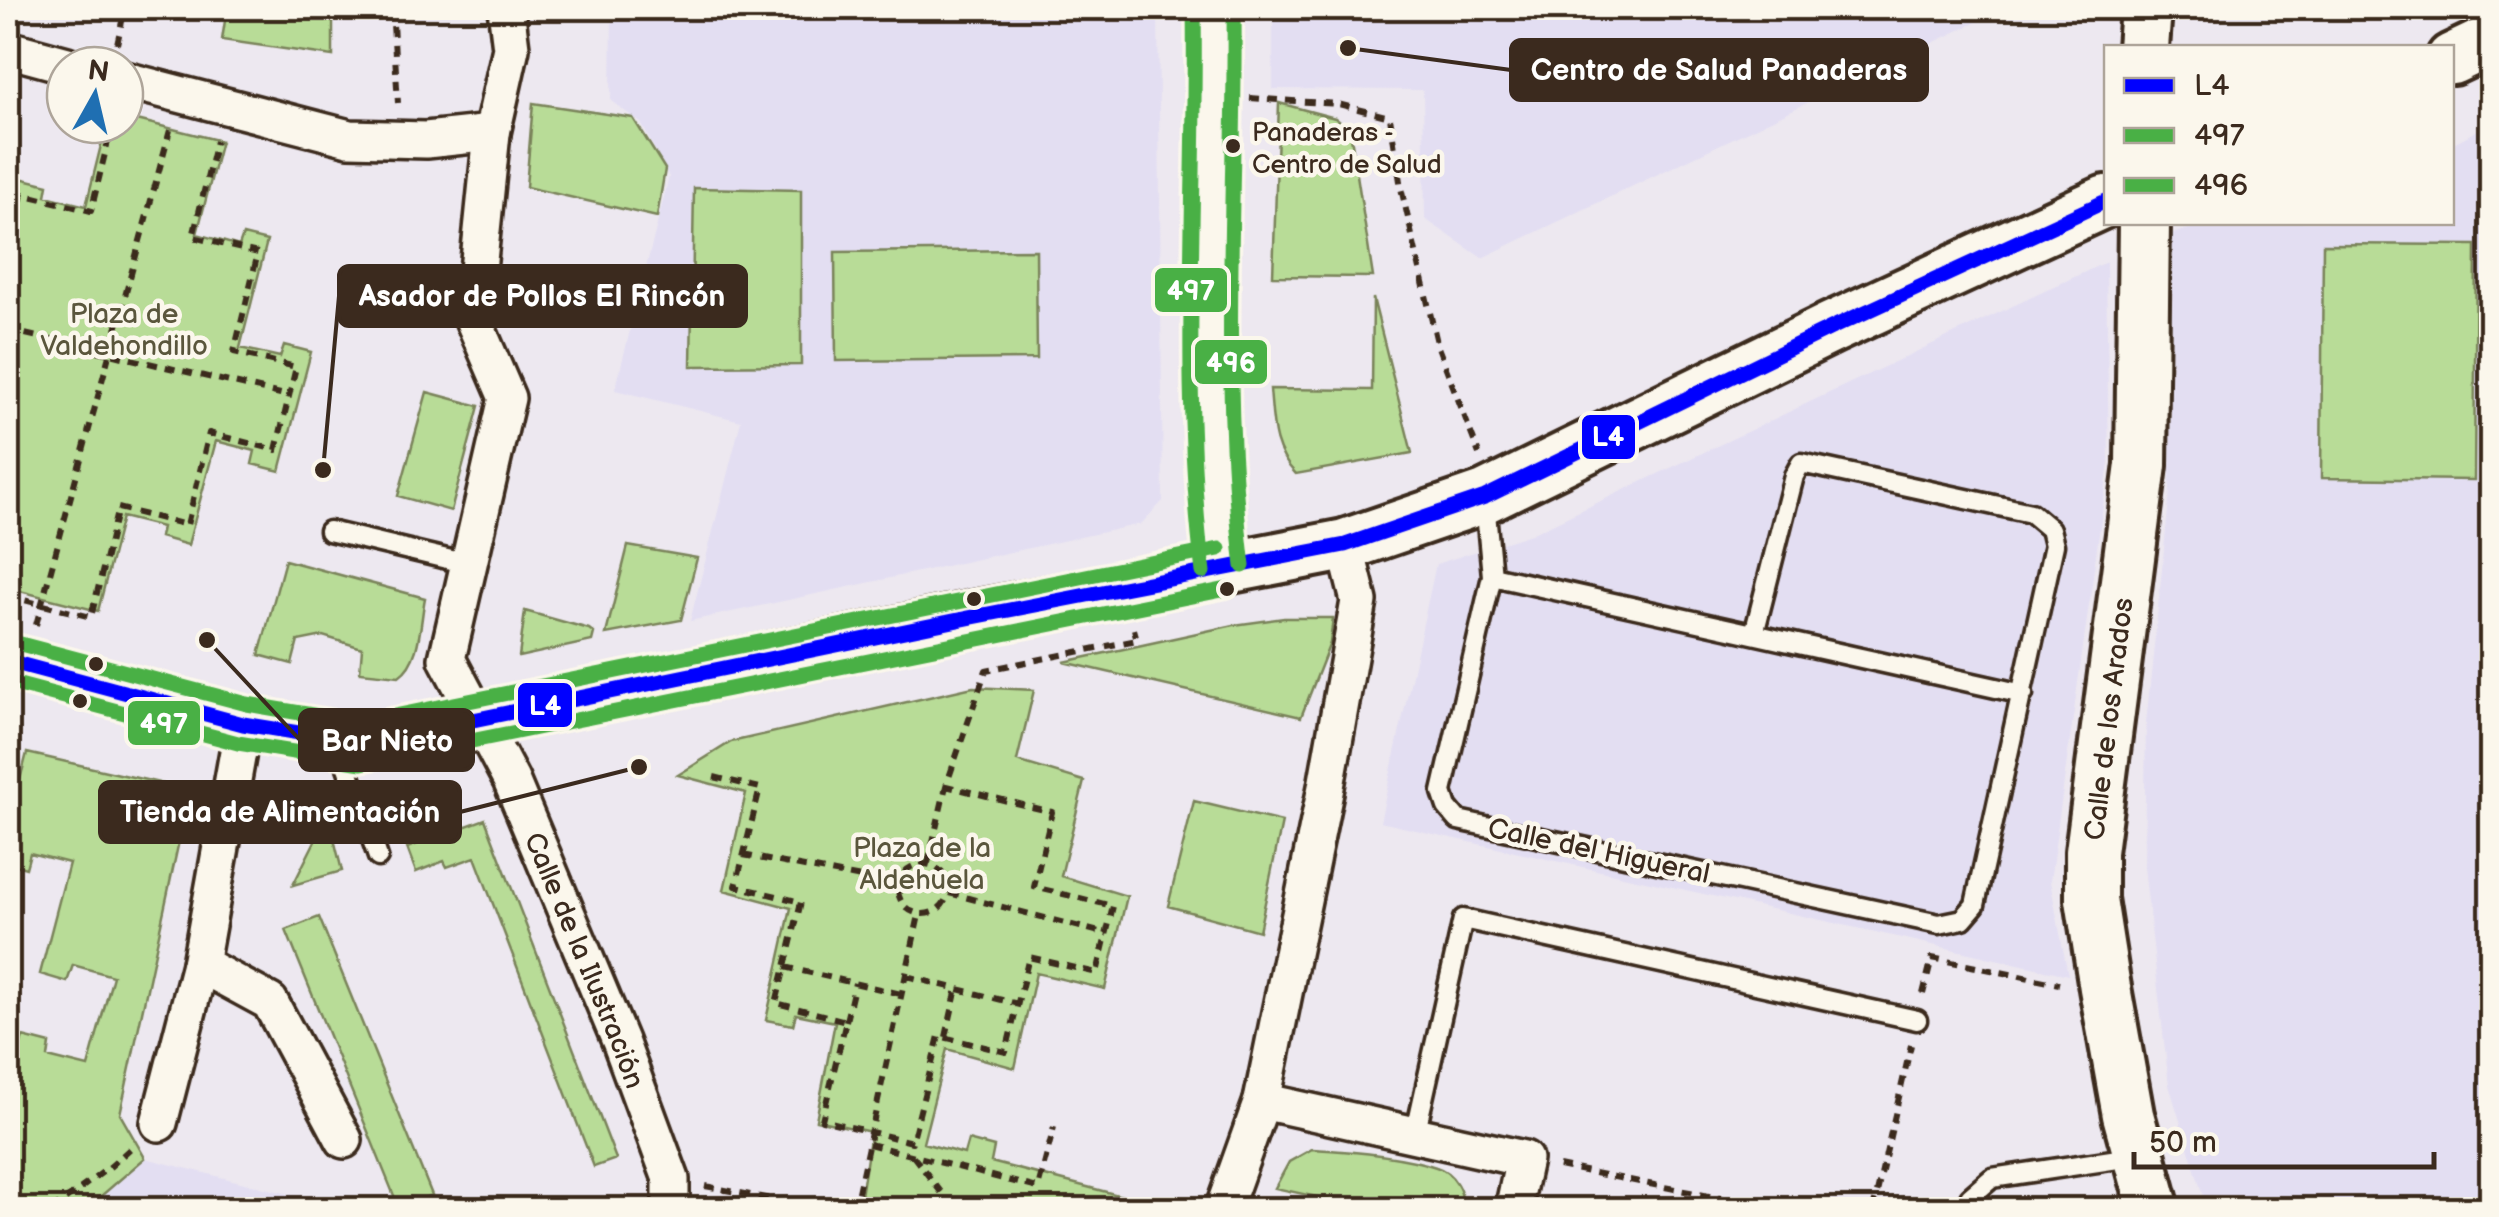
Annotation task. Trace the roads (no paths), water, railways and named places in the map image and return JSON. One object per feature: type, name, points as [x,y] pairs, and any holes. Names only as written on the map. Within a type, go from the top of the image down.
[{"type":"street","name":"Calle de la Ilustración","points":[[506,8],[511,48],[492,134],[473,319],[508,398],[446,658],[511,780],[620,1042],[671,1194]]},
{"type":"street","points":[[1214,8],[1209,429],[1214,510],[1223,569]]},
{"type":"street","points":[[2143,45],[2146,8]]},
{"type":"street","points":[[2454,59],[2492,40]]},
{"type":"street","points":[[8,49],[45,59]]},
{"type":"street","points":[[145,86],[348,138],[426,140],[492,134]]},
{"type":"street","points":[[16,664],[243,724],[361,743],[1345,545],[1489,495],[1831,328],[2104,202]]},
{"type":"street","name":"Calle de los Arados","points":[[2144,225],[2141,465],[2091,852],[2091,899],[2128,1115],[2154,1210]]},
{"type":"street","points":[[1223,1210],[1262,1100],[1326,788],[1359,601],[1345,545]]},
{"type":"street","points":[[160,1122],[200,964],[243,724]]},
{"type":"street","points":[[200,964],[270,1002],[344,1140]]},
{"type":"street","points":[[1262,1100],[1524,1159],[1512,1210]]},
{"type":"lane","name":"Calle del Higueral","points":[[1489,495],[1492,576],[1442,792],[1458,820],[1938,924],[1962,919],[1975,905],[2023,694],[2054,545],[2050,529],[2032,513],[1801,463],[1794,476],[1754,634]]},
{"type":"lane","points":[[330,531],[468,564]]},
{"type":"lane","points":[[1492,576],[2023,694]]},
{"type":"lane","points":[[337,739],[378,857]]},
{"type":"lane","points":[[1415,1135],[1463,919],[1917,1020]]},
{"type":"lane","points":[[1966,1210],[1970,1198],[1992,1178],[2139,1156]]},
{"type":"place","name":"Centro de Salud Panaderas","points":[[1348,48]]},
{"type":"place","name":"Panaderas - Centro de Salud","points":[[1233,146]]},
{"type":"place","name":"Asador de Pollos El Rincón","points":[[323,470]]},
{"type":"place","name":"Bar Nieto","points":[[207,640]]},
{"type":"place","name":"Tienda de Alimentación","points":[[639,767]]},
{"type":"park label","name":"Plaza de Valdehondillo","points":[[124,329]]},
{"type":"park label","name":"Plaza de la Aldehuela","points":[[922,863]]}]
